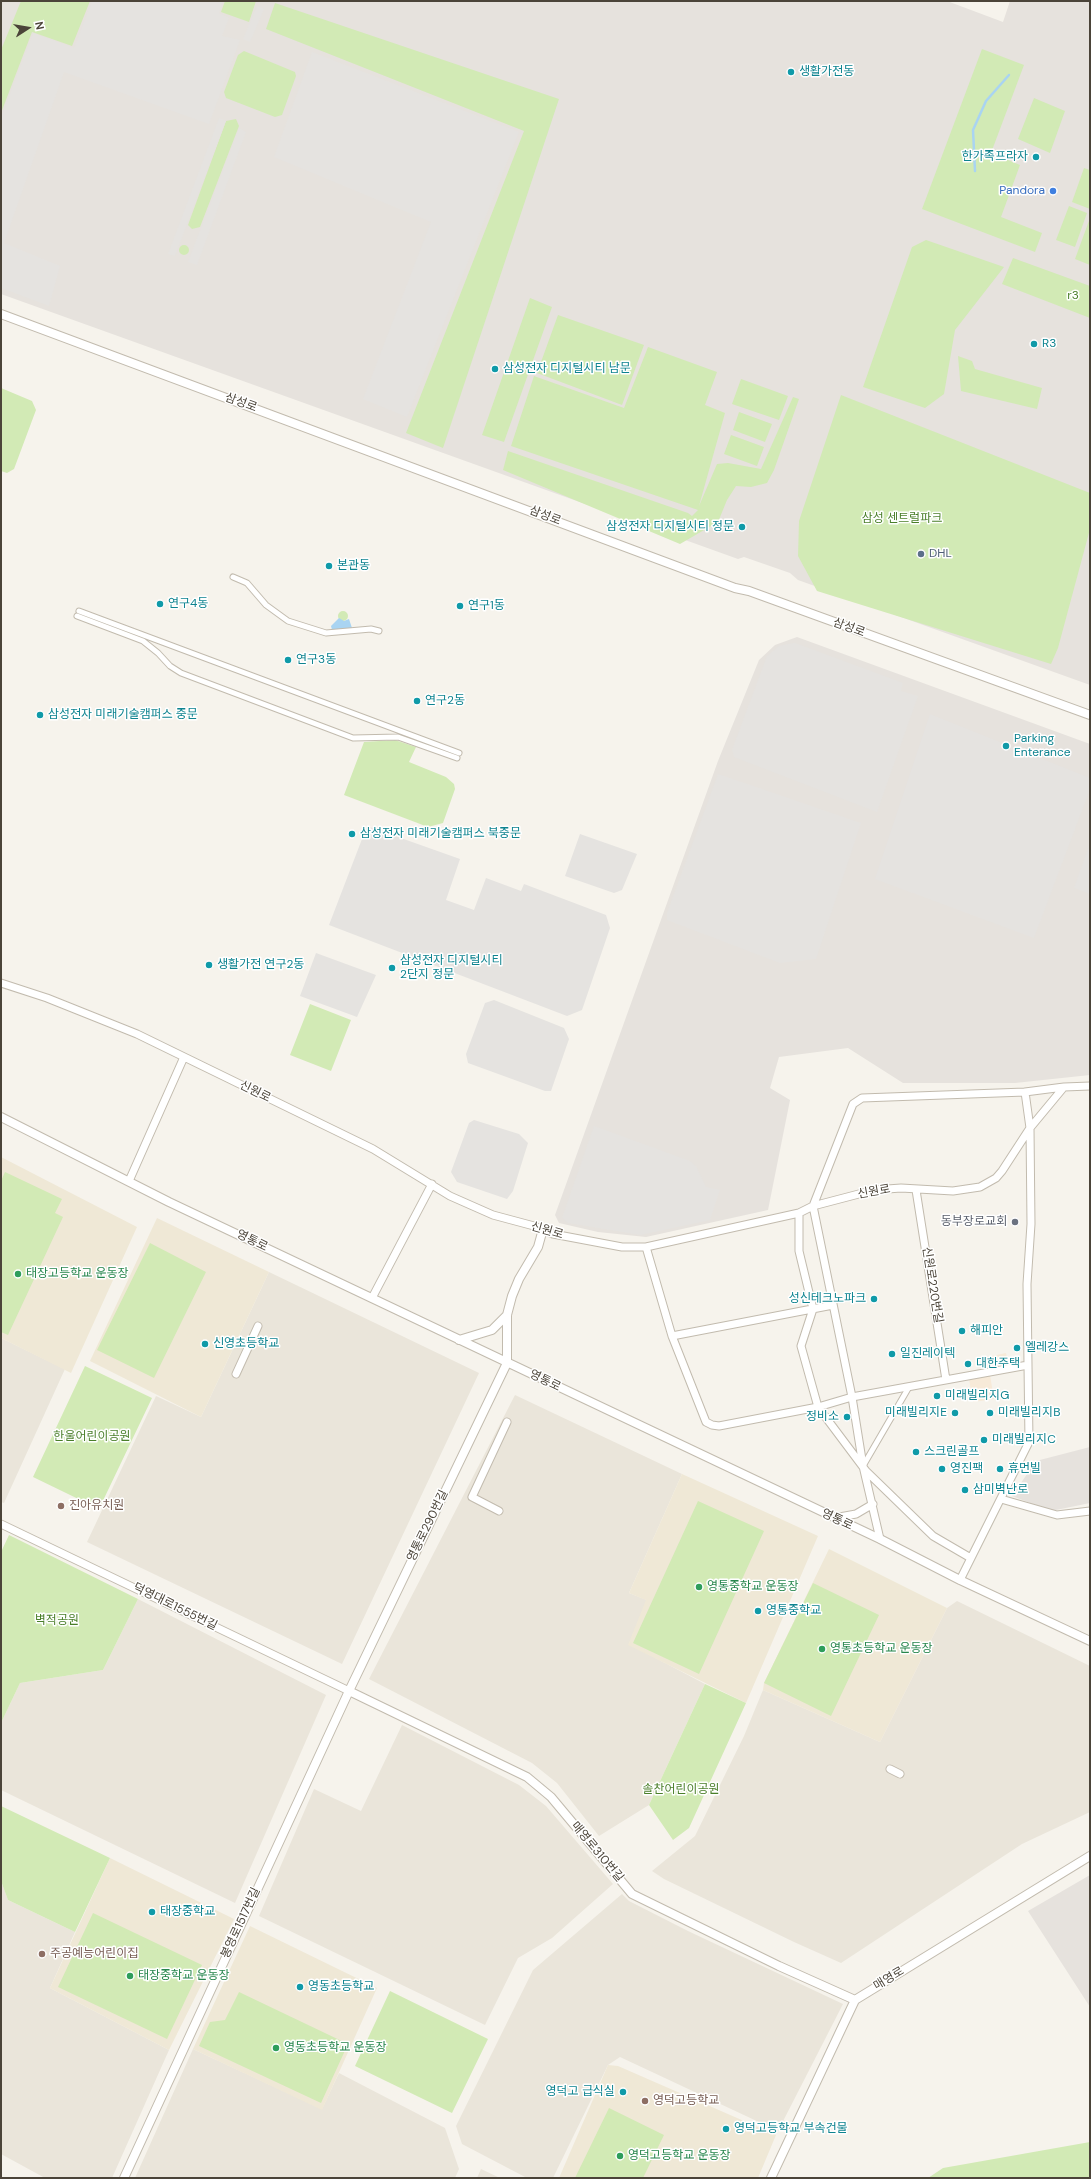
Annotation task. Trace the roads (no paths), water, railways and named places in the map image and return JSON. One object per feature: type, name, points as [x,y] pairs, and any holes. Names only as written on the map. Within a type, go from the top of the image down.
[{"type":"street","name":"삼성로","points":[[1,314],[735,588],[749,591],[1090,715]]},
{"type":"street","points":[[233,577],[247,583],[266,605],[288,621],[326,633],[370,628],[379,631]]},
{"type":"street","points":[[78,614],[458,756],[398,737],[353,738],[181,673],[170,666],[158,653],[143,641],[78,614]]},
{"type":"street","name":"신원로","points":[[2,984],[47,998],[116,1025],[373,1150],[450,1196],[493,1215],[543,1229],[553,1234],[622,1247],[646,1247],[798,1213],[812,1206],[874,1190],[901,1188],[953,1191],[970,1189],[987,1184],[1002,1171],[1030,1128],[1064,1087]]},
{"type":"street","points":[[129,1182],[184,1057]]},
{"type":"street","points":[[880,1539],[812,1206],[853,1104],[862,1098],[1025,1092],[1064,1087],[1090,1086]]},
{"type":"street","points":[[960,1580],[969,1557],[1001,1499],[1028,1442],[1027,1284],[1031,1224],[1030,1128],[1025,1092]]},
{"type":"street","name":"영통로","points":[[1,1117],[129,1182],[833,1518],[880,1539],[960,1580],[1090,1641]]},
{"type":"street","points":[[372,1298],[432,1184]]},
{"type":"street","name":"신원로220번길","points":[[916,1190],[946,1380]]},
{"type":"street","points":[[798,1213],[798,1251],[813,1309],[801,1346],[818,1407],[865,1468],[933,1536],[969,1557]]},
{"type":"street","points":[[507,1362],[507,1315],[514,1288],[534,1253],[543,1229]]},
{"type":"street","points":[[646,1247],[672,1336],[706,1422],[712,1425],[719,1426],[818,1407],[852,1397],[1028,1365]]},
{"type":"street","points":[[672,1336],[833,1304]]},
{"type":"street","points":[[459,1340],[492,1330],[507,1315]]},
{"type":"street","points":[[236,1374],[258,1326]]},
{"type":"street","name":"영통로290번길","points":[[349,1690],[507,1362]]},
{"type":"street","points":[[865,1468],[909,1387]]},
{"type":"street","points":[[499,1511],[472,1498],[508,1422]]},
{"type":"street","points":[[1001,1499],[1057,1515],[1090,1511]]},
{"type":"street","points":[[833,1518],[856,1514],[873,1504]]},
{"type":"street","name":"덕영대로1555번길","points":[[1,1524],[349,1690]]},
{"type":"street","name":"매영로310번길","points":[[349,1690],[527,1778],[551,1797],[632,1894],[779,1966],[855,2000]]},
{"type":"street","name":"봉영로1517번길","points":[[124,2178],[349,1690]]},
{"type":"street","points":[[890,1769],[900,1774]]},
{"type":"street","name":"매영로","points":[[855,2000],[1090,1856]]},
{"type":"street","points":[[771,2178],[855,2000]]},
{"type":"water","points":[[339,618],[344,621],[349,619],[352,628],[332,630],[331,626]]},
{"type":"waterway","points":[[975,171],[973,130],[986,101],[1009,75]]},
{"type":"place","name":"생활가전동","points":[[791,72]]},
{"type":"place","name":"한가족프라자","points":[[1036,157]]},
{"type":"place","name":"Pandora","points":[[1053,191]]},
{"type":"place","name":"R3","points":[[1034,344]]},
{"type":"place","name":"삼성전자 디지털시티 남문","points":[[495,369]]},
{"type":"place","name":"삼성전자 디지털시티 정문","points":[[742,527]]},
{"type":"place","name":"DHL","points":[[921,554]]},
{"type":"place","name":"본관동","points":[[329,566]]},
{"type":"place","name":"연구4동","points":[[160,604]]},
{"type":"place","name":"연구1동","points":[[460,606]]},
{"type":"place","name":"연구3동","points":[[288,660]]},
{"type":"place","name":"연구2동","points":[[417,701]]},
{"type":"place","name":"삼성전자 미래기술캠퍼스 중문","points":[[40,715]]},
{"type":"place","name":"Parking Enterance","points":[[1006,746]]},
{"type":"place","name":"삼성전자 미래기술캠퍼스 북중문","points":[[352,834]]},
{"type":"place","name":"생활가전 연구2동","points":[[209,965]]},
{"type":"place","name":"삼성전자 디지털시티 2단지 정문","points":[[392,968]]},
{"type":"place","name":"동부장로교회","points":[[1015,1222]]},
{"type":"place","name":"태장고등학교 운동장","points":[[18,1274]]},
{"type":"place","name":"성신테크노파크","points":[[874,1299]]},
{"type":"place","name":"해피안","points":[[962,1331]]},
{"type":"place","name":"신영초등학교","points":[[205,1344]]},
{"type":"place","name":"엘레강스","points":[[1017,1348]]},
{"type":"place","name":"일진레이텍","points":[[892,1354]]},
{"type":"place","name":"대한주택","points":[[968,1364]]},
{"type":"place","name":"미래빌리지G","points":[[937,1396]]},
{"type":"place","name":"미래빌리지E","points":[[955,1413]]},
{"type":"place","name":"미래빌리지B","points":[[990,1413]]},
{"type":"place","name":"정비소","points":[[847,1417]]},
{"type":"place","name":"미래빌리지C","points":[[984,1440]]},
{"type":"place","name":"스크린골프","points":[[916,1452]]},
{"type":"place","name":"영진팩","points":[[942,1469]]},
{"type":"place","name":"휴먼빌","points":[[1000,1469]]},
{"type":"place","name":"삼미벽난로","points":[[965,1490]]},
{"type":"place","name":"진아유치원","points":[[61,1506]]},
{"type":"place","name":"영통중학교 운동장","points":[[699,1587]]},
{"type":"place","name":"영통중학교","points":[[758,1611]]},
{"type":"place","name":"영통초등학교 운동장","points":[[822,1649]]},
{"type":"place","name":"태장중학교","points":[[152,1912]]},
{"type":"place","name":"주공예능어린이집","points":[[42,1954]]},
{"type":"place","name":"태장중학교 운동장","points":[[130,1976]]},
{"type":"place","name":"영동초등학교","points":[[300,1987]]},
{"type":"place","name":"영동초등학교 운동장","points":[[276,2048]]},
{"type":"place","name":"영덕고 급식실","points":[[623,2092]]},
{"type":"place","name":"영덕고등학교","points":[[645,2101]]},
{"type":"place","name":"영덕고등학교 부속건물","points":[[726,2129]]},
{"type":"place","name":"영덕고등학교 운동장","points":[[620,2156]]},
{"type":"park label","name":"r3","points":[[1073,296]]},
{"type":"park label","name":"삼성 센트럴파크","points":[[902,519]]},
{"type":"park label","name":"한울어린이공원","points":[[92,1437]]},
{"type":"park label","name":"벽적공원","points":[[57,1621]]},
{"type":"park label","name":"솔찬어린이공원","points":[[681,1790]]}]
